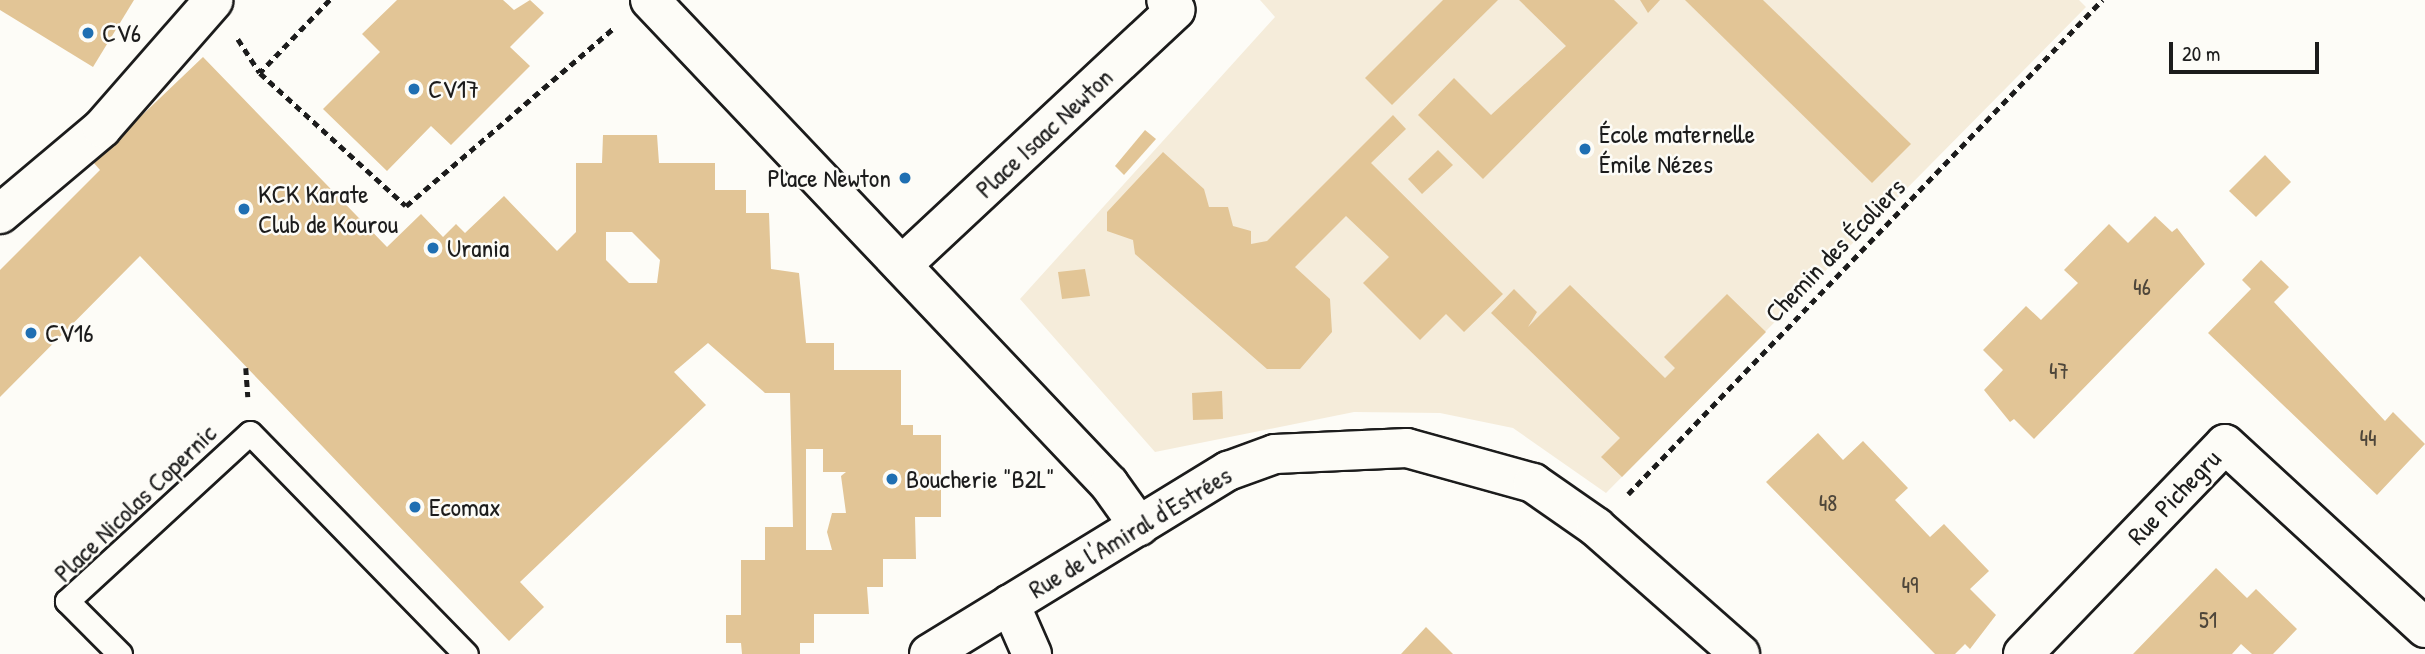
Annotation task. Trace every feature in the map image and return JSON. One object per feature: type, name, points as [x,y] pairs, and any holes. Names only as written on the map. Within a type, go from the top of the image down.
[{"type":"street","name":"Place Isaac Newton","points":[[902,265],[1175,10],[1166,0]]},
{"type":"street","points":[[0,214],[102,128],[213,1]]},
{"type":"street","points":[[638,9],[902,265],[1109,484],[1139,526]]},
{"type":"street","name":"Rue Pichegru","points":[[2023,654],[2225,444],[2425,628]]},
{"type":"street","name":"Rue de l'Amiral d'Estrées","points":[[929,654],[1228,471],[1275,454],[1407,448],[1532,483],[1596,527],[1740,654]]},
{"type":"street","points":[[1010,604],[1032,654]]},
{"type":"lane","name":"Place Nicolas Copernic","points":[[120,654],[67,601],[250,433],[466,654]]},
{"type":"path","points":[[330,0],[260,73],[407,206],[638,9]]},
{"type":"path","name":"Chemin des Écoliers","points":[[1596,527],[2102,0]]},
{"type":"shaded area","points":[[1260,0],[2079,0],[2086,7],[1606,493],[1513,428],[1440,413],[1354,412],[1155,452],[1020,299],[1275,17]]},
{"type":"building","name":"CV6","points":[[0,0],[134,0],[93,67],[0,10]]},
{"type":"building","name":"CV17","points":[[397,0],[503,0],[514,10],[530,0],[544,13],[510,47],[530,66],[451,145],[431,126],[387,171],[323,109],[380,52],[362,34]]},
{"type":"building","points":[[1443,0],[1498,0],[1392,105],[1365,78]]},
{"type":"building","points":[[1519,0],[1614,0],[1638,23],[1483,179],[1418,115],[1454,78],[1491,115],[1566,46]]},
{"type":"building","points":[[1640,0],[1660,0],[1648,13]]},
{"type":"building","points":[[1685,0],[1763,0],[1911,144],[1872,183]]},
{"type":"building","points":[[203,57],[387,247],[421,214],[443,237],[456,224],[465,233],[504,196],[557,251],[576,232],[576,163],[602,163],[603,135],[657,135],[659,163],[715,163],[715,190],[746,190],[746,213],[769,213],[771,269],[799,273],[806,343],[834,343],[834,370],[901,370],[901,425],[913,425],[913,435],[941,435],[941,517],[915,517],[916,559],[883,559],[883,587],[867,587],[869,614],[814,614],[814,643],[800,643],[800,654],[742,654],[741,643],[726,643],[726,615],[741,615],[741,560],[765,560],[765,527],[793,527],[790,393],[765,393],[708,343],[674,372],[706,405],[520,582],[544,607],[509,641],[140,256],[0,397],[0,270],[100,170],[93,162]],"holes":[[[606,232],[632,232],[660,260],[657,283],[629,283],[606,260]],[[806,449],[823,449],[823,472],[846,472],[841,476],[846,513],[832,513],[827,532],[832,550],[806,550]]]},
{"type":"building","points":[[1393,115],[1406,129],[1371,163],[1503,294],[1464,332],[1446,314],[1420,340],[1363,283],[1389,257],[1346,216],[1295,267],[1330,299],[1332,332],[1300,369],[1267,369],[1135,254],[1133,240],[1107,231],[1107,212],[1163,152],[1204,189],[1209,207],[1228,207],[1233,226],[1251,231],[1251,244],[1267,241]]},
{"type":"building","points":[[1145,130],[1156,139],[1124,175],[1115,166]]},
{"type":"building","points":[[1438,150],[1453,165],[1422,194],[1408,179]]},
{"type":"building","points":[[2265,155],[2291,182],[2256,217],[2229,191]]},
{"type":"building","points":[[2155,216],[2172,232],[2177,228],[2205,264],[2034,439],[2014,419],[2010,422],[1984,390],[2003,370],[1983,350],[2026,306],[2041,320],[2078,283],[2064,270],[2109,224],[2128,243]]},
{"type":"building","points":[[2261,260],[2289,287],[2274,302],[2385,421],[2393,412],[2425,444],[2377,495],[2208,333],[2251,289],[2242,280]]},
{"type":"building","points":[[1085,269],[1090,296],[1062,299],[1058,272]]},
{"type":"building","points":[[1570,285],[1665,378],[1675,368],[1664,357],[1727,294],[1766,332],[1622,477],[1601,457],[1620,438],[1491,313],[1514,289],[1537,312],[1528,327]]},
{"type":"building","points":[[1222,391],[1223,419],[1193,420],[1192,393]]},
{"type":"building","points":[[1818,433],[1843,460],[1863,441],[1908,488],[1895,500],[1930,537],[1944,524],[1989,571],[1970,589],[1996,615],[1970,649],[1965,644],[1955,654],[1935,654],[1766,482]]},
{"type":"building","points":[[2216,568],[2247,598],[2256,589],[2297,629],[2273,654],[2252,654],[2241,644],[2232,654],[2133,654]]},
{"type":"building","points":[[1426,627],[1453,654],[1401,654]]},
{"type":"place","name":"CV6","points":[[88,33]]},
{"type":"place","name":"CV17","points":[[414,89]]},
{"type":"place","name":"École maternelle Émile Nézes","points":[[1585,149]]},
{"type":"place","name":"Place Newton","points":[[905,178]]},
{"type":"place","name":"KCK Karate Club de Kourou","points":[[244,209]]},
{"type":"place","name":"Urania","points":[[433,248]]},
{"type":"place","name":"CV16","points":[[31,333]]},
{"type":"place","name":"Boucherie \"B2L\"","points":[[892,479]]},
{"type":"place","name":"Ecomax","points":[[415,507]]}]
